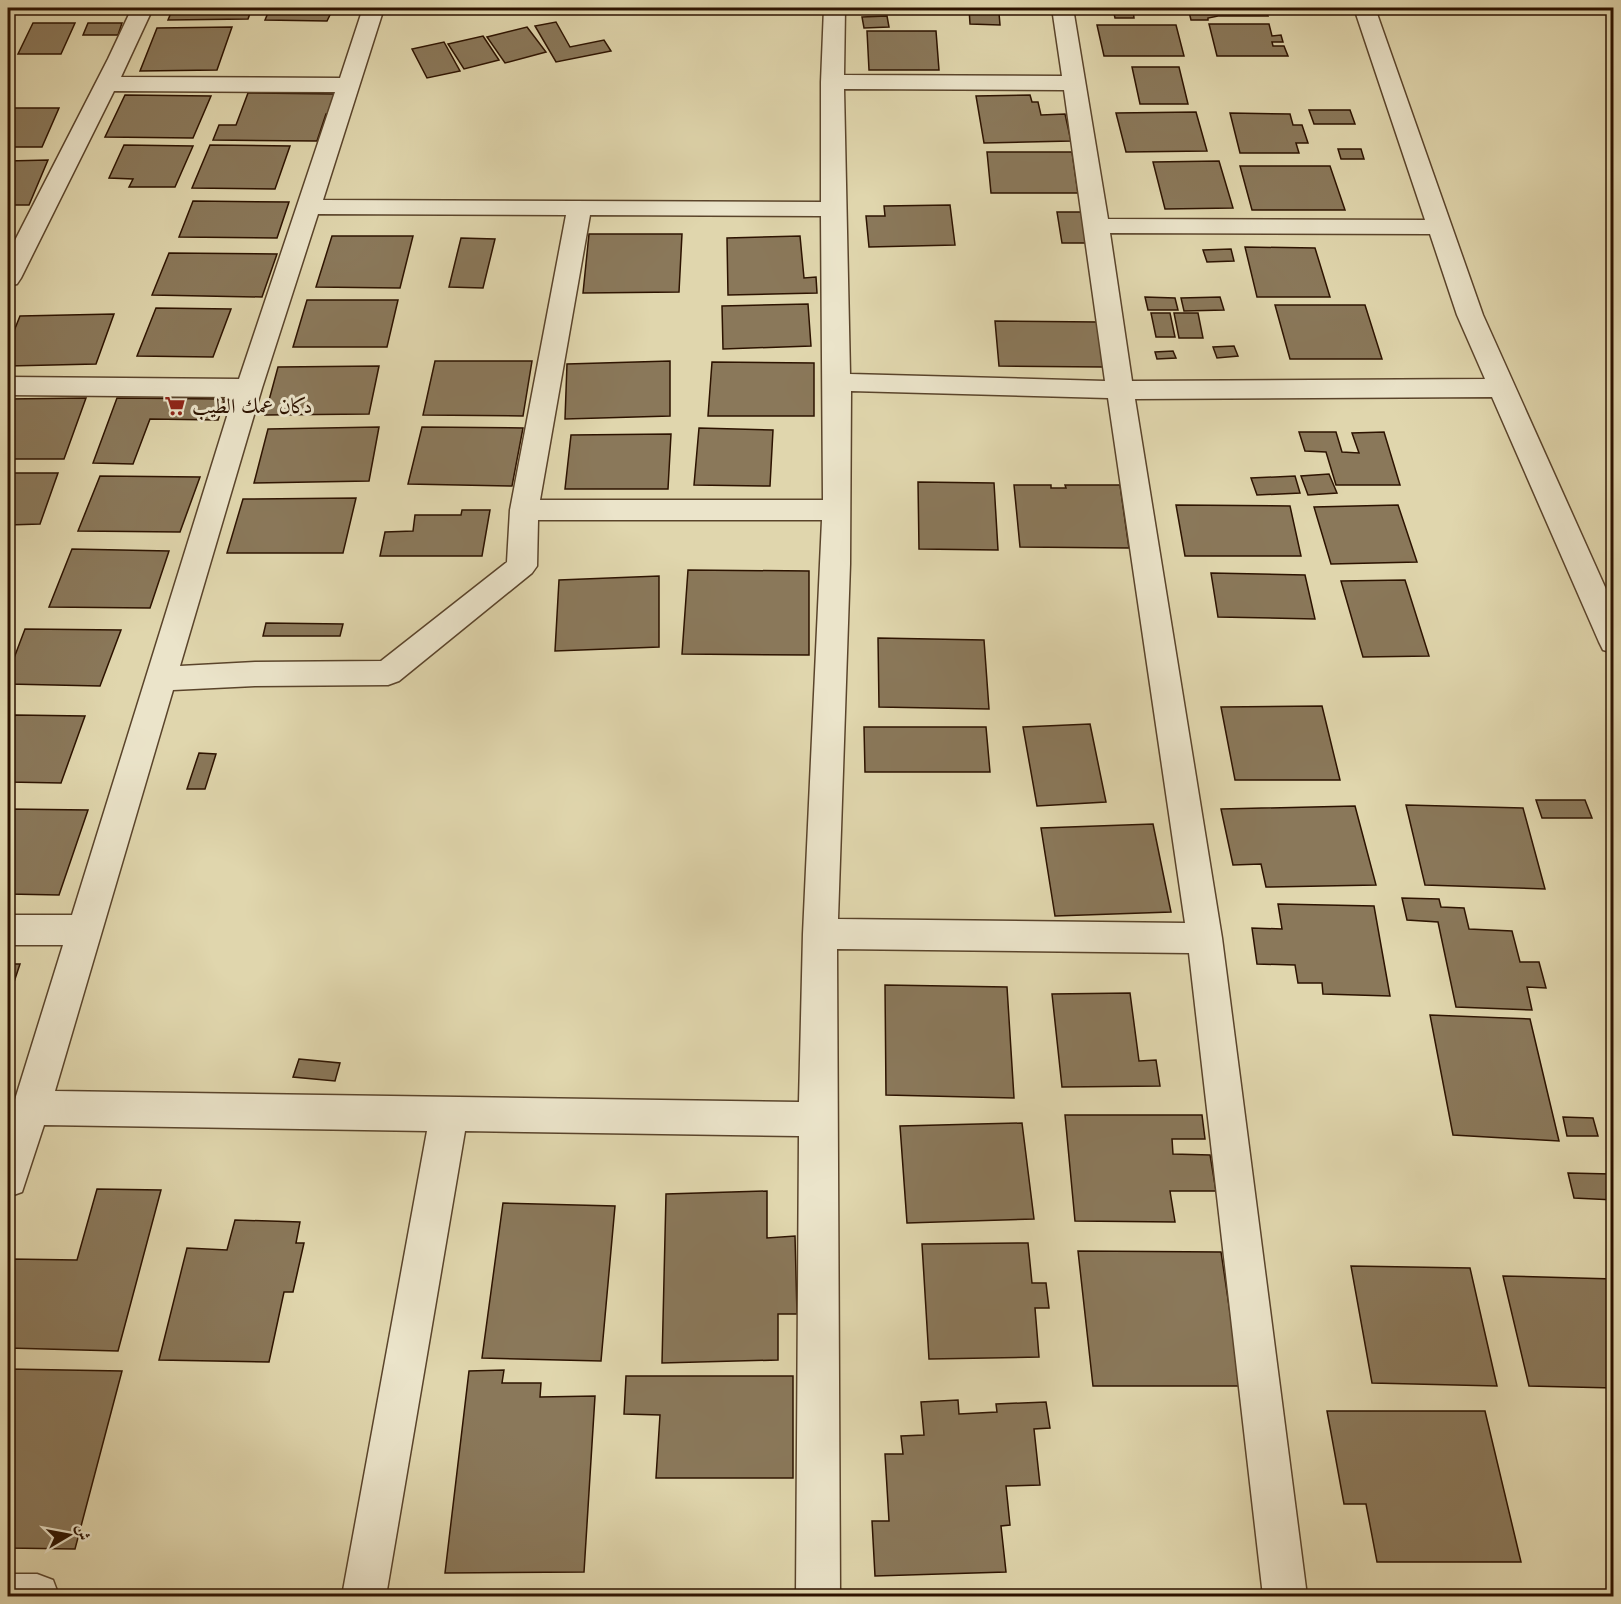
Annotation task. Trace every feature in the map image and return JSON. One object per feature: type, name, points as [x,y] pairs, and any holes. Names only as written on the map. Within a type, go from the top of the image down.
[{"type":"street","points":[[8,278],[142,8]]},
{"type":"street","points":[[8,1179],[32,1108],[249,388],[374,8]]},
{"type":"street","points":[[818,1596],[820,934],[837,510],[832,209],[834,8]]},
{"type":"street","points":[[1063,8],[1205,938],[1285,1596]]},
{"type":"street","points":[[1365,8],[1470,315],[1614,642]]},
{"type":"street","points":[[832,82],[1075,83]]},
{"type":"street","points":[[106,84],[348,85]]},
{"type":"street","points":[[308,207],[832,209]]},
{"type":"street","points":[[161,679],[255,674],[388,673],[522,566],[524,510],[579,209]]},
{"type":"street","points":[[1097,226],[1441,227]]},
{"type":"street","points":[[836,382],[1120,390],[1503,388]]},
{"type":"street","points":[[8,386],[249,388]]},
{"type":"street","points":[[524,510],[837,510]]},
{"type":"street","points":[[8,930],[85,930]]},
{"type":"street","points":[[820,934],[1205,938]]},
{"type":"street","points":[[32,1108],[819,1119]]},
{"type":"street","points":[[364,1596],[449,1115]]},
{"type":"street","points":[[8,1596],[37,1596]]},
{"type":"building","points":[[173,8],[252,8],[248,19],[168,20]]},
{"type":"building","points":[[270,8],[342,8],[340,13],[331,13],[327,21],[265,20]]},
{"type":"building","points":[[969,8],[989,8],[990,13],[999,13],[1000,25],[970,24]]},
{"type":"building","points":[[1188,8],[1265,8],[1268,16],[1218,16],[1208,18],[1208,20],[1191,20]]},
{"type":"building","points":[[1113,9],[1133,9],[1134,18],[1115,18]]},
{"type":"building","points":[[887,16],[889,27],[864,28],[862,17]]},
{"type":"building","points":[[556,22],[570,47],[604,40],[611,51],[556,62],[535,26]]},
{"type":"building","points":[[33,23],[75,23],[61,54],[18,54]]},
{"type":"building","points":[[88,23],[122,23],[118,35],[83,35]]},
{"type":"building","points":[[1209,24],[1269,24],[1272,36],[1281,35],[1283,42],[1272,42],[1273,46],[1284,46],[1288,56],[1217,56]]},
{"type":"building","points":[[1097,25],[1176,25],[1184,56],[1104,56]]},
{"type":"building","points":[[232,27],[217,70],[140,71],[157,28]]},
{"type":"building","points":[[527,27],[546,52],[505,63],[487,37]]},
{"type":"building","points":[[867,31],[936,31],[939,70],[869,70]]},
{"type":"building","points":[[483,36],[499,60],[464,69],[448,44]]},
{"type":"building","points":[[444,42],[460,71],[427,78],[412,49]]},
{"type":"building","points":[[1132,67],[1179,67],[1188,104],[1140,104]]},
{"type":"building","points":[[248,93],[337,94],[330,114],[326,114],[317,141],[213,140],[219,125],[236,125]]},
{"type":"building","points":[[125,95],[211,96],[193,138],[105,137]]},
{"type":"building","points":[[1030,95],[1032,102],[1038,102],[1041,115],[1065,114],[1071,141],[984,143],[976,96]]},
{"type":"building","points":[[8,108],[59,108],[42,147],[8,147]]},
{"type":"building","points":[[1309,110],[1350,110],[1355,124],[1314,124]]},
{"type":"building","points":[[1196,112],[1207,151],[1126,152],[1116,113]]},
{"type":"building","points":[[1230,113],[1290,114],[1293,125],[1302,125],[1308,143],[1296,143],[1299,153],[1240,153]]},
{"type":"building","points":[[124,145],[193,146],[175,187],[129,187],[133,179],[109,178]]},
{"type":"building","points":[[210,145],[290,146],[275,189],[192,188]]},
{"type":"building","points":[[1338,149],[1361,149],[1364,159],[1341,159]]},
{"type":"building","points":[[987,152],[1072,152],[1078,193],[991,193]]},
{"type":"building","points":[[48,160],[29,205],[8,205],[8,161]]},
{"type":"building","points":[[1219,161],[1233,208],[1165,209],[1153,162]]},
{"type":"building","points":[[1240,166],[1330,166],[1345,210],[1252,210]]},
{"type":"building","points":[[193,201],[289,202],[277,238],[179,237]]},
{"type":"building","points":[[950,205],[955,245],[869,247],[866,216],[885,216],[884,206]]},
{"type":"building","points":[[1057,212],[1082,212],[1088,243],[1062,243]]},
{"type":"building","points":[[589,234],[682,234],[679,292],[583,293]]},
{"type":"building","points":[[332,236],[413,236],[400,288],[316,287]]},
{"type":"building","points":[[800,236],[804,278],[816,277],[817,293],[728,295],[727,238]]},
{"type":"building","points":[[461,238],[495,239],[483,288],[449,287]]},
{"type":"building","points":[[1245,247],[1315,248],[1330,297],[1257,297]]},
{"type":"building","points":[[1231,249],[1234,261],[1207,262],[1203,250]]},
{"type":"building","points":[[169,253],[277,254],[262,297],[152,295]]},
{"type":"building","points":[[1145,297],[1175,298],[1178,310],[1148,310]]},
{"type":"building","points":[[1220,297],[1224,310],[1184,311],[1181,298]]},
{"type":"building","points":[[307,300],[398,300],[387,347],[293,347]]},
{"type":"building","points":[[808,304],[811,346],[723,349],[722,306]]},
{"type":"building","points":[[1275,305],[1365,305],[1382,359],[1290,359]]},
{"type":"building","points":[[156,308],[231,309],[213,357],[137,356]]},
{"type":"building","points":[[1151,313],[1170,313],[1175,337],[1156,337]]},
{"type":"building","points":[[1174,313],[1198,313],[1203,338],[1179,338]]},
{"type":"building","points":[[114,314],[96,364],[8,366],[8,346],[20,316]]},
{"type":"building","points":[[995,321],[1098,322],[1104,367],[999,366]]},
{"type":"building","points":[[1234,346],[1238,356],[1217,358],[1213,347]]},
{"type":"building","points":[[1173,351],[1176,358],[1157,359],[1155,352]]},
{"type":"building","points":[[435,361],[532,361],[523,416],[423,415]]},
{"type":"building","points":[[670,361],[670,416],[565,419],[567,364]]},
{"type":"building","points":[[712,362],[814,363],[814,416],[708,416]]},
{"type":"building","points":[[379,366],[369,414],[265,415],[278,367]]},
{"type":"building","points":[[86,398],[64,459],[8,459],[8,399]]},
{"type":"building","points":[[117,398],[225,399],[218,420],[150,419],[133,464],[93,463]]},
{"type":"building","points":[[379,427],[369,481],[254,483],[268,429]]},
{"type":"building","points":[[422,427],[523,428],[512,486],[408,484]]},
{"type":"building","points":[[699,428],[773,430],[770,486],[694,485]]},
{"type":"building","points":[[1299,432],[1336,432],[1342,452],[1359,453],[1352,433],[1384,432],[1400,485],[1336,485],[1326,452],[1305,451]]},
{"type":"building","points":[[671,434],[668,489],[565,489],[571,435]]},
{"type":"building","points":[[8,473],[58,473],[40,524],[8,525]]},
{"type":"building","points":[[1329,474],[1337,493],[1308,495],[1301,476]]},
{"type":"building","points":[[100,476],[200,477],[180,532],[78,531]]},
{"type":"building","points":[[1295,476],[1300,493],[1257,495],[1251,478]]},
{"type":"building","points":[[918,482],[994,483],[998,550],[919,549]]},
{"type":"building","points":[[1014,485],[1051,485],[1051,488],[1066,488],[1065,485],[1120,485],[1129,548],[1020,547]]},
{"type":"building","points":[[356,498],[343,553],[227,553],[243,499]]},
{"type":"building","points":[[1176,505],[1290,506],[1301,556],[1185,556]]},
{"type":"building","points":[[1398,505],[1417,562],[1331,564],[1314,507]]},
{"type":"building","points":[[462,510],[490,510],[482,556],[380,556],[385,532],[413,531],[415,515],[461,515]]},
{"type":"building","points":[[72,549],[169,551],[150,608],[49,607]]},
{"type":"building","points":[[688,570],[809,571],[809,655],[682,654]]},
{"type":"building","points":[[1211,573],[1305,575],[1315,619],[1218,617]]},
{"type":"building","points":[[659,576],[659,647],[555,651],[559,580]]},
{"type":"building","points":[[1405,580],[1429,656],[1363,657],[1341,581]]},
{"type":"building","points":[[266,623],[343,624],[340,636],[263,636]]},
{"type":"building","points":[[25,629],[121,630],[100,686],[8,684],[8,674]]},
{"type":"building","points":[[878,638],[984,640],[989,709],[879,707]]},
{"type":"building","points":[[1322,706],[1340,780],[1235,780],[1221,707]]},
{"type":"building","points":[[15,715],[85,716],[61,783],[8,782],[8,734]]},
{"type":"building","points":[[1090,724],[1106,802],[1037,806],[1023,727]]},
{"type":"building","points":[[864,727],[986,727],[990,772],[865,772]]},
{"type":"building","points":[[199,753],[216,754],[205,789],[187,789]]},
{"type":"building","points":[[1536,800],[1585,800],[1592,818],[1542,818]]},
{"type":"building","points":[[1406,805],[1523,808],[1545,889],[1425,885]]},
{"type":"building","points":[[1355,806],[1376,885],[1266,887],[1261,864],[1233,865],[1221,809]]},
{"type":"building","points":[[8,809],[88,810],[59,895],[8,894]]},
{"type":"building","points":[[1153,824],[1171,912],[1055,916],[1041,828]]},
{"type":"building","points":[[1402,898],[1439,899],[1441,907],[1464,908],[1469,929],[1512,931],[1520,962],[1539,962],[1546,988],[1527,987],[1532,1010],[1456,1007],[1438,922],[1407,920]]},
{"type":"building","points":[[1278,904],[1374,906],[1390,996],[1323,994],[1322,983],[1298,983],[1295,965],[1257,964],[1252,928],[1282,929]]},
{"type":"building","points":[[8,964],[20,964],[8,1000]]},
{"type":"building","points":[[885,985],[1007,987],[1014,1098],[886,1095]]},
{"type":"building","points":[[1130,993],[1139,1061],[1156,1060],[1160,1086],[1062,1087],[1052,994]]},
{"type":"building","points":[[1430,1015],[1530,1019],[1559,1141],[1453,1135]]},
{"type":"building","points":[[299,1059],[340,1063],[335,1081],[293,1077]]},
{"type":"building","points":[[1065,1115],[1202,1115],[1205,1139],[1172,1139],[1173,1154],[1210,1155],[1216,1191],[1170,1191],[1175,1222],[1075,1221]]},
{"type":"building","points":[[1563,1117],[1593,1118],[1598,1136],[1567,1136]]},
{"type":"building","points":[[1022,1123],[1034,1219],[907,1223],[900,1126]]},
{"type":"building","points":[[1568,1173],[1611,1174],[1614,1200],[1574,1198]]},
{"type":"building","points":[[97,1189],[161,1190],[118,1351],[8,1348],[8,1271],[11,1259],[77,1260]]},
{"type":"building","points":[[767,1191],[767,1238],[795,1236],[797,1314],[778,1314],[778,1360],[662,1363],[666,1194]]},
{"type":"building","points":[[503,1203],[615,1206],[601,1361],[482,1358]]},
{"type":"building","points":[[235,1220],[300,1222],[296,1243],[304,1243],[293,1292],[284,1292],[269,1362],[159,1360],[187,1248],[227,1250]]},
{"type":"building","points":[[1028,1243],[1032,1283],[1046,1283],[1049,1308],[1035,1308],[1039,1357],[929,1359],[922,1244]]},
{"type":"building","points":[[1078,1251],[1221,1252],[1241,1386],[1093,1386]]},
{"type":"building","points":[[1351,1266],[1470,1268],[1497,1386],[1372,1383]]},
{"type":"building","points":[[1503,1276],[1614,1279],[1614,1388],[1529,1386]]},
{"type":"building","points":[[8,1369],[122,1371],[75,1549],[8,1548]]},
{"type":"building","points":[[504,1370],[502,1383],[541,1383],[540,1397],[595,1396],[584,1572],[445,1573],[469,1371]]},
{"type":"building","points":[[626,1376],[793,1376],[793,1478],[656,1478],[660,1415],[624,1414]]},
{"type":"building","points":[[958,1400],[959,1414],[997,1412],[996,1404],[1046,1402],[1050,1428],[1034,1429],[1040,1485],[1006,1486],[1010,1525],[1001,1526],[1006,1572],[875,1576],[872,1521],[889,1521],[885,1454],[903,1454],[901,1436],[924,1435],[921,1402]]},
{"type":"building","points":[[1327,1411],[1485,1411],[1521,1562],[1377,1562],[1366,1504],[1344,1504]]},
{"type":"place","name":"دكان عمك الطيب","points":[[175,406]]}]
